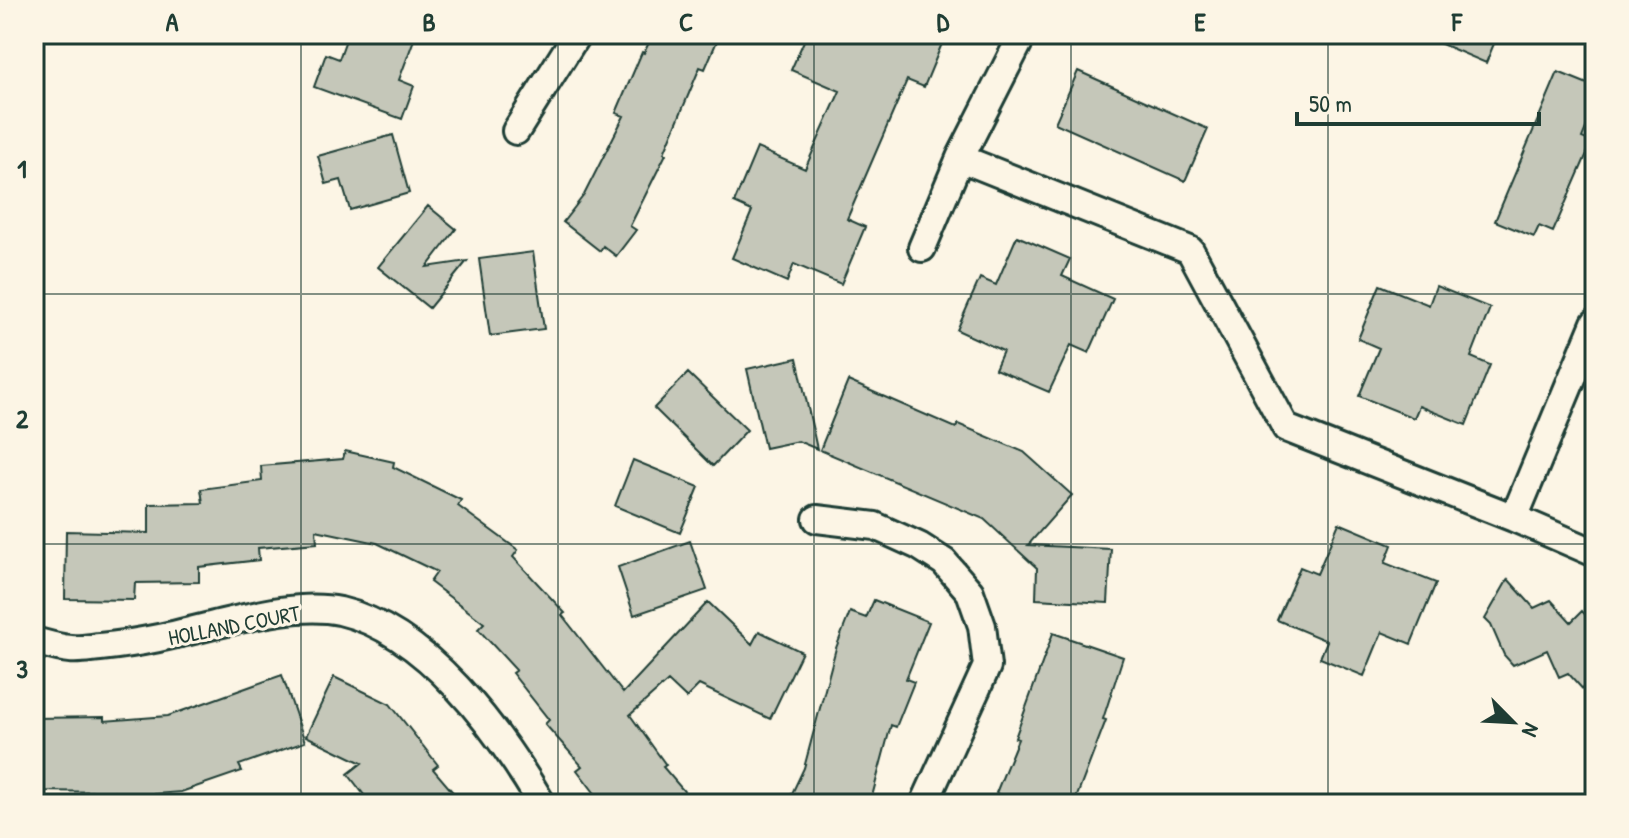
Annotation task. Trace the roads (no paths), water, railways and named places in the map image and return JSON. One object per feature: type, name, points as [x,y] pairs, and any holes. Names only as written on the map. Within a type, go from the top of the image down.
[{"type":"street","points":[[516,131],[577,34]]},
{"type":"street","points":[[922,248],[960,158],[1023,34]]},
{"type":"street","points":[[960,158],[1190,250],[1286,428],[1595,553]]},
{"type":"street","points":[[1514,518],[1595,323]]},
{"type":"street","points":[[817,519],[875,526],[919,546],[944,562],[970,592],[982,626],[987,666],[924,804]]},
{"type":"street","name":"HOLLAND COURT","points":[[34,641],[71,650],[147,642],[217,624],[296,610],[337,611],[375,622],[409,643],[463,695],[512,753],[542,804]]}]
